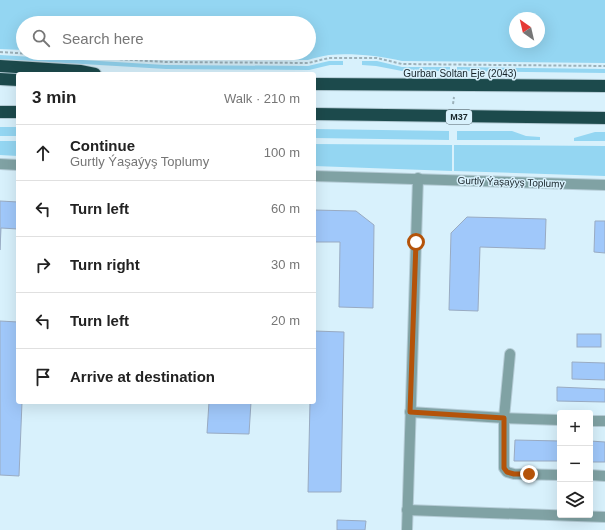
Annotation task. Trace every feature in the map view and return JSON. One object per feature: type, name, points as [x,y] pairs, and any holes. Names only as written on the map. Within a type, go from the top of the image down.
[{"type":"highway","points":[[0,66],[85,72]]},
{"type":"highway","points":[[0,79],[16,80]]},
{"type":"highway","name":"Gurban Soltan Eje (2043)","points":[[316,84],[605,86]]},
{"type":"highway","points":[[0,112],[16,112]]},
{"type":"highway","name":"M37","points":[[316,114],[605,118]]},
{"type":"street","points":[[0,164],[16,165]]},
{"type":"street","name":"Gurtly Ýaşaýyş Toplumy","points":[[316,176],[418,178],[605,185]]},
{"type":"street","points":[[407,530],[418,178]]},
{"type":"street","points":[[510,354],[504,418],[504,468],[507,472],[514,474],[557,475]]},
{"type":"street","points":[[410,412],[557,420]]},
{"type":"street","points":[[593,421],[605,421]]},
{"type":"street","points":[[593,475],[605,476]]},
{"type":"street","points":[[407,510],[605,517]]},
{"type":"path","points":[[0,52],[16,53]]},
{"type":"path","points":[[133,60],[166,62],[308,63],[329,58],[377,58],[402,64],[605,66]]},
{"type":"path","points":[[453,104],[454,97]]},
{"type":"shaded area","points":[[0,0],[605,0],[605,63],[402,61],[375,56],[347,54],[316,58],[316,16],[16,16],[16,50],[0,49]]},
{"type":"shaded area","points":[[0,55],[16,56],[16,60],[0,59]]},
{"type":"shaded area","points":[[17,60],[82,60],[165,65],[308,66],[329,61],[343,61],[343,65],[330,65],[309,70],[166,69]]},
{"type":"shaded area","points":[[362,61],[377,61],[402,67],[450,67],[450,71],[402,71],[362,65]]},
{"type":"shaded area","points":[[457,67],[605,69],[605,73],[457,71]]},
{"type":"shaded area","points":[[0,127],[16,127],[16,136],[0,136]]},
{"type":"shaded area","points":[[316,129],[449,131],[449,140],[316,138]]},
{"type":"shaded area","points":[[457,131],[512,131],[526,136],[540,137],[540,140],[457,140]]},
{"type":"shaded area","points":[[595,132],[605,132],[605,141],[574,141],[574,138]]},
{"type":"shaded area","points":[[0,141],[16,141],[16,156],[0,155]]},
{"type":"shaded area","points":[[316,144],[452,145],[452,171],[316,166]]},
{"type":"shaded area","points":[[454,145],[605,146],[605,176],[454,171]]},
{"type":"building","points":[[0,201],[16,202],[16,229],[1,228],[0,250]]},
{"type":"building","points":[[316,210],[356,211],[374,225],[373,308],[339,307],[340,242],[316,242]]},
{"type":"building","points":[[467,217],[546,219],[545,249],[480,247],[478,311],[449,310],[451,233]]},
{"type":"building","points":[[595,221],[605,221],[605,253],[594,252]]},
{"type":"building","points":[[0,321],[16,322],[16,404],[22,404],[19,476],[0,475]]},
{"type":"building","points":[[316,331],[344,332],[341,492],[308,492],[310,404],[316,404]]},
{"type":"building","points":[[577,334],[601,334],[601,347],[577,347]]},
{"type":"building","points":[[572,362],[605,363],[605,380],[572,379]]},
{"type":"building","points":[[557,387],[605,389],[605,402],[557,401]]},
{"type":"building","points":[[209,404],[251,404],[249,434],[207,433]]},
{"type":"building","points":[[515,440],[557,441],[557,461],[514,461]]},
{"type":"building","points":[[593,441],[605,442],[605,462],[593,462]]},
{"type":"building","points":[[337,520],[366,521],[365,530],[337,530]]},
{"type":"route","points":[[416,242],[410,412],[504,418],[504,468],[507,472],[514,474],[529,474]]}]
